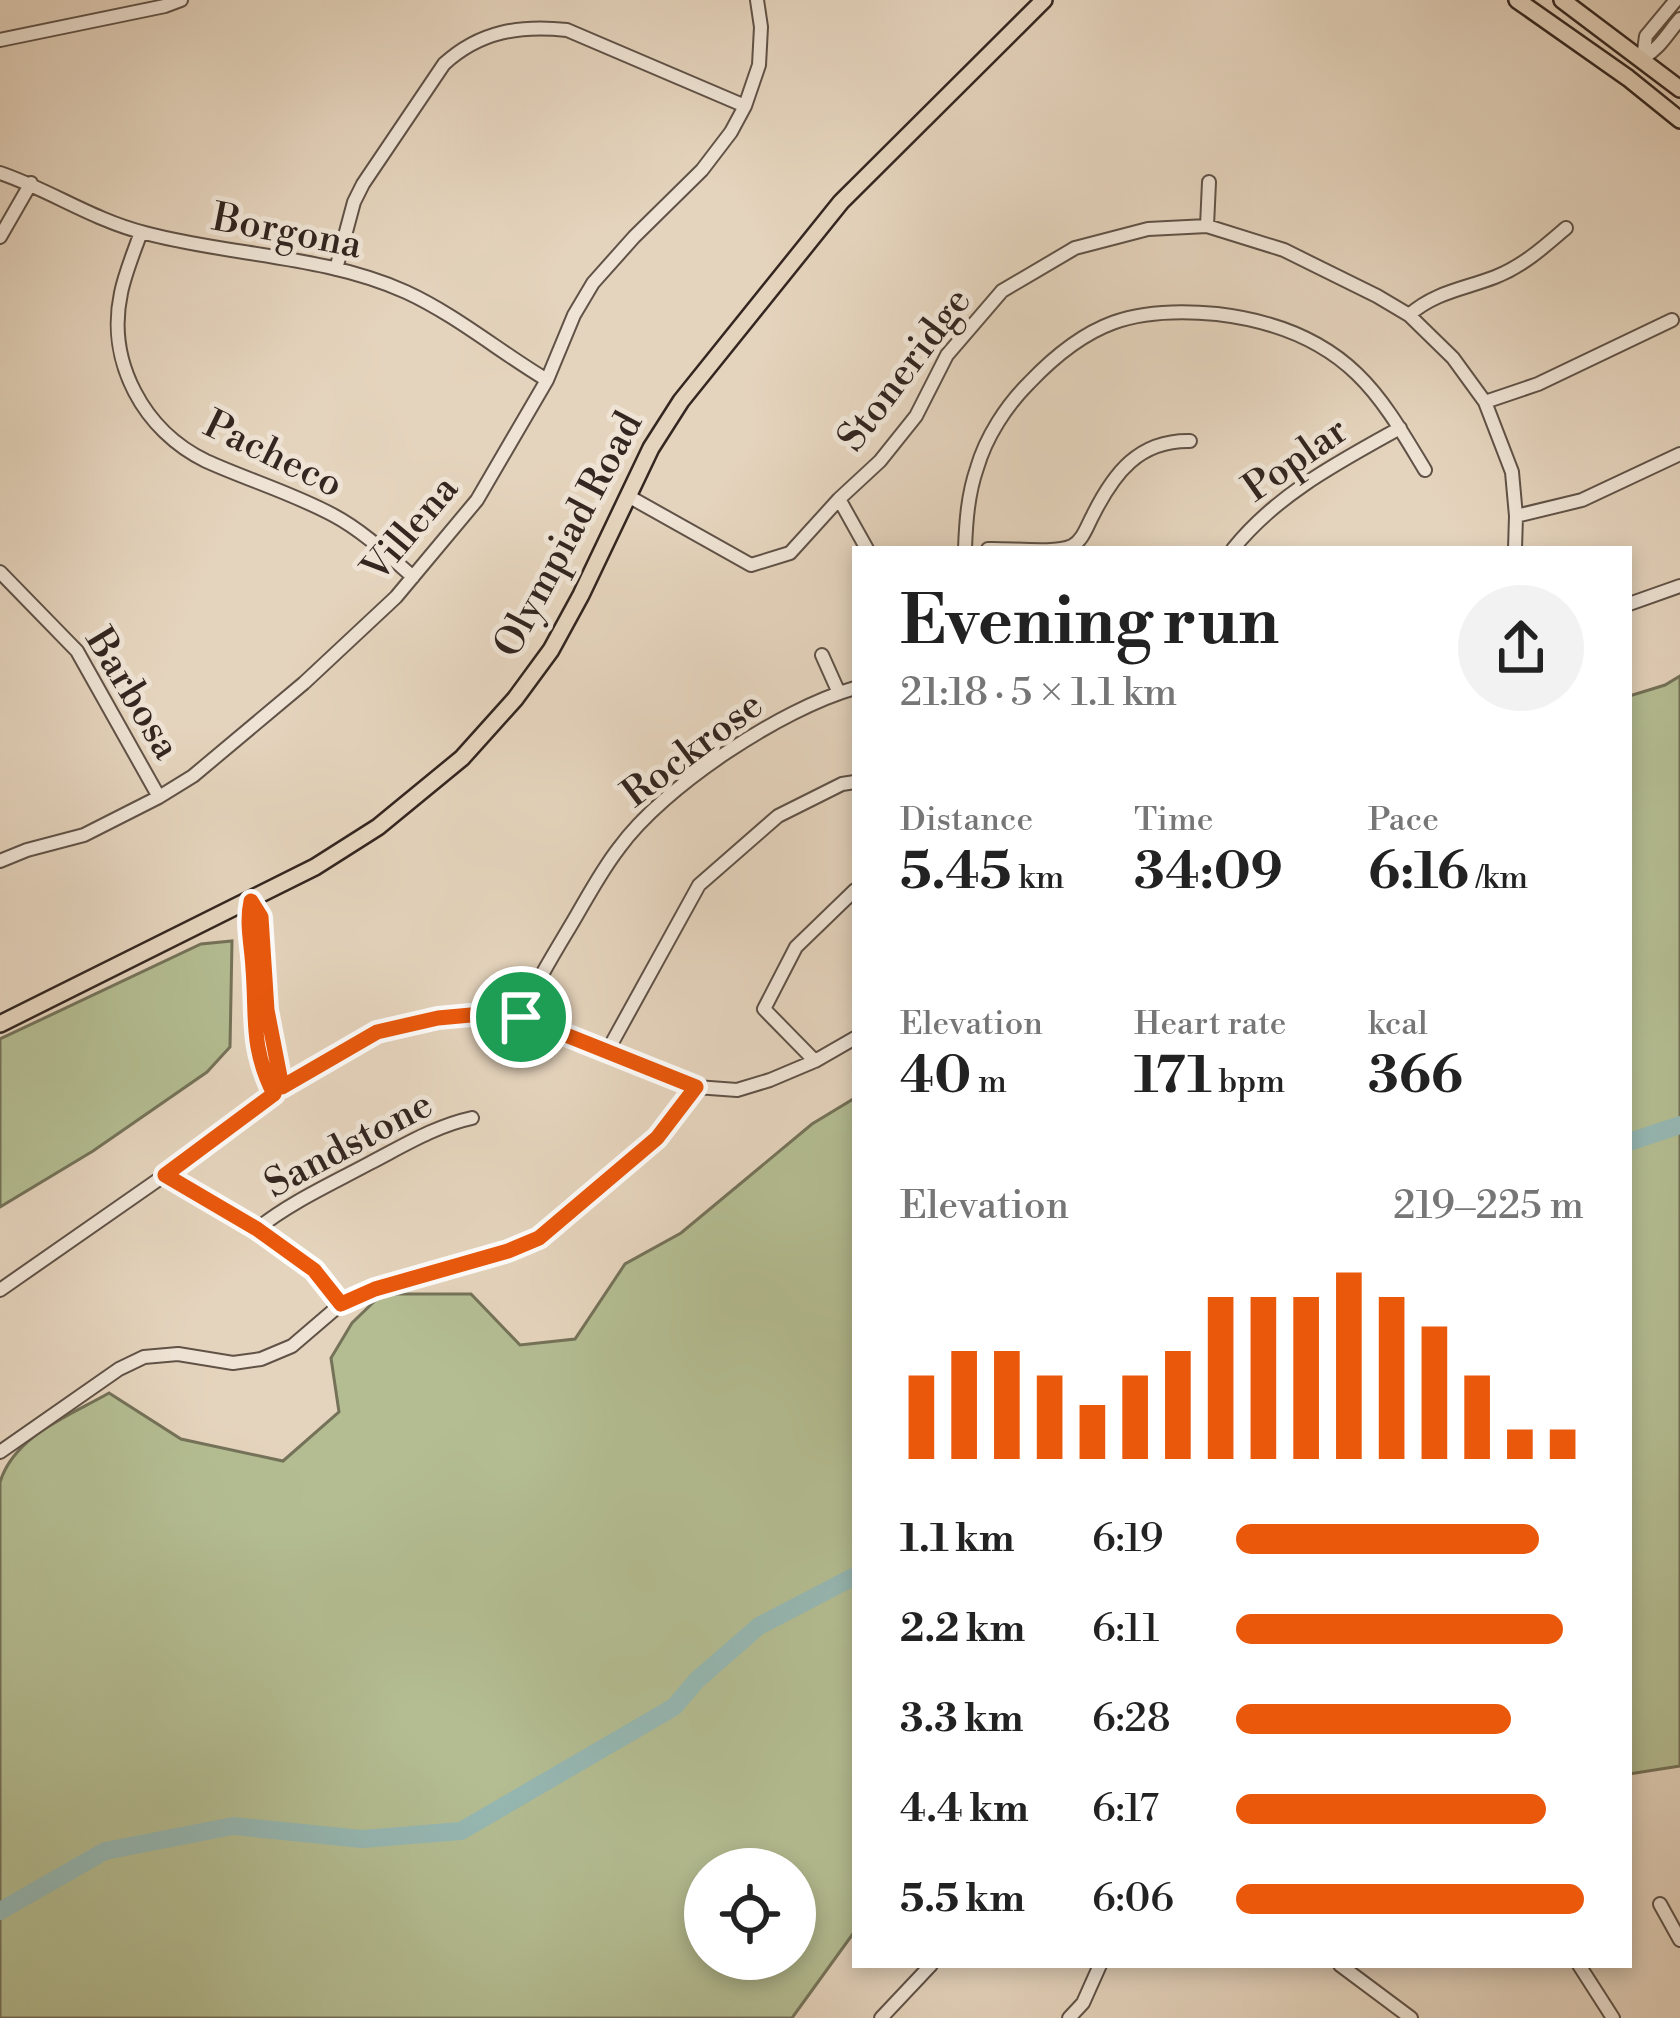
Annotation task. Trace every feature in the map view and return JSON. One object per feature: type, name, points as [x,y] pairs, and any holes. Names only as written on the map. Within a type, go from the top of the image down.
[{"type":"main road","name":"Olympiad Road","points":[[0,1024],[251,901],[347,848],[462,758],[551,650],[651,448],[681,401],[841,202],[1044,0]]},
{"type":"main road","points":[[1517,0],[1628,77],[1680,120]]},
{"type":"main road","points":[[1562,0],[1680,88]]},
{"type":"main road","points":[[1628,77],[1643,58]]},
{"type":"street","points":[[0,40],[181,0]]},
{"type":"street","name":"Villena","points":[[0,861],[84,836],[159,797],[212,762],[375,618],[413,577],[478,500],[548,380],[574,315],[593,283],[703,170],[724,142],[745,106],[759,65],[757,0]]},
{"type":"street","points":[[1643,58],[1646,36],[1678,2]]},
{"type":"street","points":[[1660,48],[1680,19]]},
{"type":"street","points":[[336,269],[354,202],[374,166],[444,64],[482,38],[509,29],[567,30],[745,106]]},
{"type":"street","points":[[1643,58],[1670,43],[1680,31]]},
{"type":"street","name":"Borgona","points":[[0,172],[141,232],[336,269],[406,292],[548,380]]},
{"type":"street","points":[[1207,226],[1209,182]]},
{"type":"street","points":[[0,237],[31,183]]},
{"type":"street","name":"Stoneridge","points":[[628,496],[751,565],[790,554],[880,461],[916,416],[947,355],[1002,291],[1075,248],[1148,229],[1207,226],[1284,250],[1409,314],[1454,358],[1485,402],[1512,472],[1515,546]]},
{"type":"street","points":[[1409,314],[1447,291],[1515,267],[1566,228]]},
{"type":"street","name":"Pacheco","points":[[141,232],[121,292],[118,335],[126,374],[154,421],[206,460],[336,516],[413,577]]},
{"type":"street","points":[[965,546],[969,496],[978,463],[1001,417],[1049,361],[1077,339],[1139,314],[1175,310],[1249,318],[1312,342],[1355,372],[1400,428],[1425,470]]},
{"type":"street","points":[[1485,402],[1538,384],[1672,320]]},
{"type":"street","name":"Poplar","points":[[1236,546],[1282,497],[1400,428]]},
{"type":"street","points":[[1071,546],[1079,541],[1108,486],[1127,464],[1149,448],[1190,441]]},
{"type":"street","points":[[1516,516],[1582,500],[1680,454]]},
{"type":"street","points":[[839,499],[865,546]]},
{"type":"street","name":"Barbosa","points":[[0,572],[77,651],[159,797]]},
{"type":"street","points":[[1632,603],[1680,586]]},
{"type":"street","points":[[822,656],[838,693]]},
{"type":"street","name":"Rockrose","points":[[521,1017],[598,878],[642,821],[770,723],[852,689]]},
{"type":"street","points":[[608,1050],[699,885],[778,816],[852,782]]},
{"type":"street","points":[[815,1061],[764,1009],[796,947],[852,893]]},
{"type":"street","points":[[251,901],[261,917],[255,1042],[278,1090]]},
{"type":"street","points":[[258,946],[278,1090]]},
{"type":"street","points":[[0,1290],[278,1090],[377,1032],[438,1018],[521,1017],[696,1087],[737,1090],[815,1061],[852,1040]]},
{"type":"street","points":[[261,1061],[276,1055]]},
{"type":"street","points":[[0,1452],[119,1369],[144,1357],[178,1354],[233,1363],[261,1359],[292,1346],[341,1304],[375,1289],[539,1238],[657,1138],[696,1087]]},
{"type":"street","name":"Sandstone","points":[[257,1229],[295,1203],[426,1133],[472,1118]]},
{"type":"street","points":[[165,1175],[257,1229],[314,1270],[341,1304]]},
{"type":"street","points":[[1660,1904],[1680,1940]]},
{"type":"street","points":[[881,2018],[928,1968]]},
{"type":"street","points":[[1070,2018],[1099,1968]]},
{"type":"street","points":[[1344,1968],[1404,2016]]},
{"type":"street","points":[[1581,1968],[1613,2018]]},
{"type":"green space","points":[[1680,676],[1680,1766],[1632,1774],[1632,695]]},
{"type":"green space","points":[[232,941],[230,1047],[207,1072],[93,1151],[0,1207],[0,1039],[201,944]]},
{"type":"green space","points":[[852,1100],[852,1935],[792,2018],[0,2018],[0,1482],[18,1452],[45,1428],[109,1393],[181,1439],[283,1461],[339,1412],[331,1358],[352,1323],[382,1294],[471,1294],[520,1345],[575,1339],[625,1264],[681,1233],[812,1124]]},
{"type":"waterway","points":[[1632,1141],[1680,1125]]},
{"type":"waterway","points":[[0,1911],[105,1851],[233,1826],[362,1839],[461,1831],[674,1707],[697,1680],[759,1626],[852,1578]]},
{"type":"route","points":[[251,901],[261,917],[267,1010],[282,1087],[377,1032],[438,1018],[521,1017],[696,1087],[657,1138],[539,1238],[341,1304],[314,1270],[257,1229],[165,1175],[274,1094],[255,1042],[247,920],[251,901]]}]
